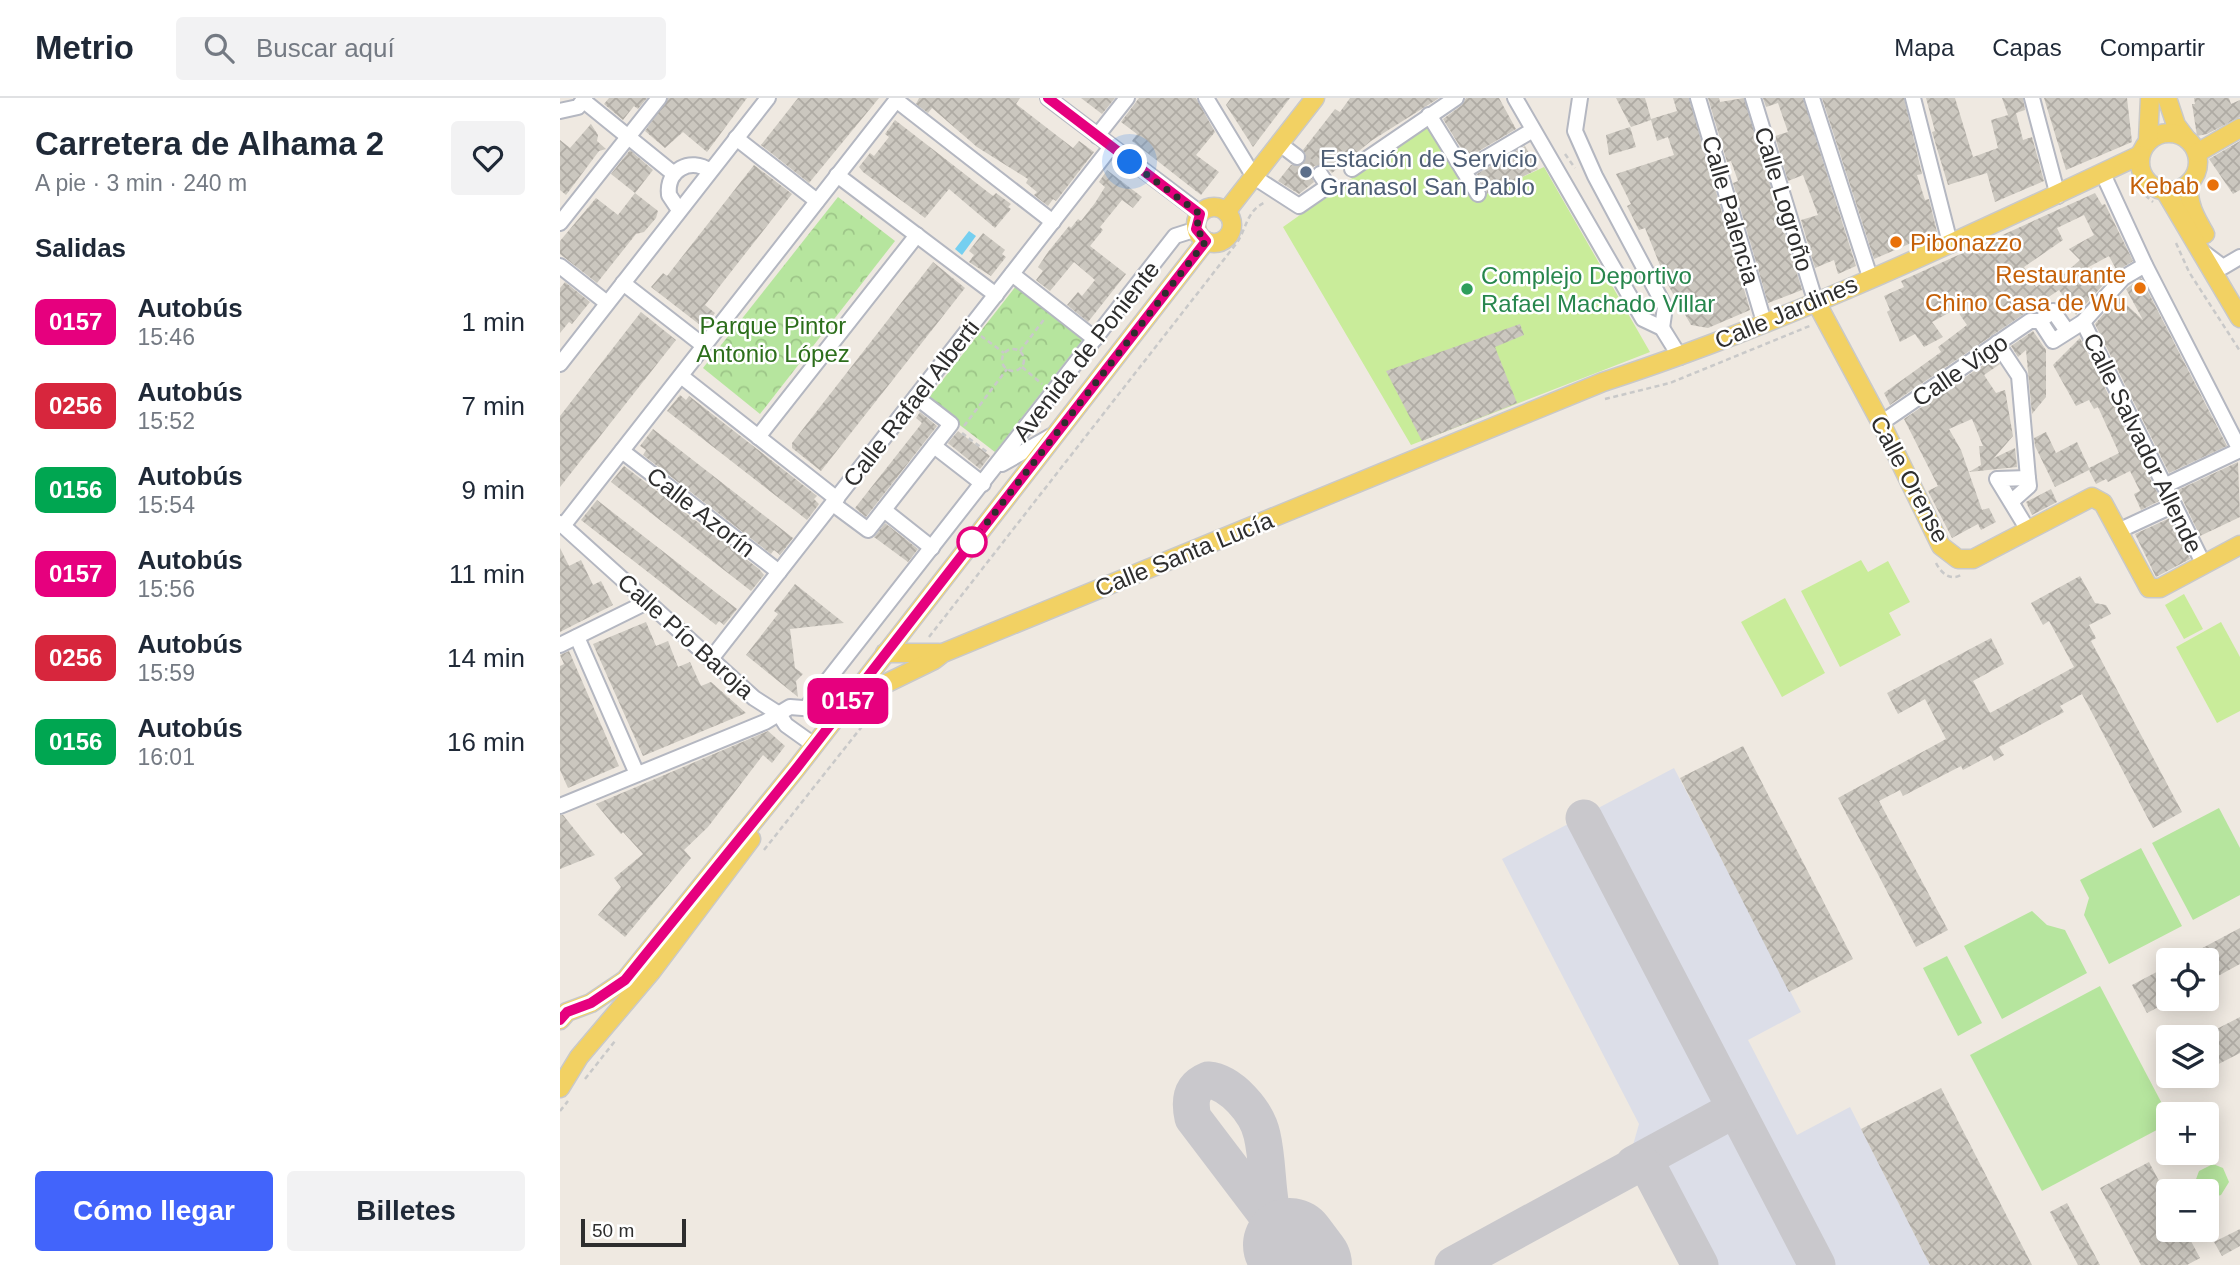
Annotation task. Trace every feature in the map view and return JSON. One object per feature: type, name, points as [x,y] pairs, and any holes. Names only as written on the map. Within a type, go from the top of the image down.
[{"type":"main road","points":[[1226,212],[1315,98]]},
{"type":"main road","points":[[2150,98],[2138,152],[2144,179],[2153,187],[2200,250],[2240,318]]},
{"type":"main road","points":[[2167,98],[2176,125],[2197,153],[2198,164],[2189,183],[2188,195],[2194,217],[2240,294]]},
{"type":"main road","points":[[2197,153],[2240,128]]},
{"type":"main road","points":[[2138,152],[2160,134],[2172,133],[2185,137]]},
{"type":"main road","name":"Calle Jardines","points":[[1426,454],[1604,382],[1680,357],[1764,322],[2058,196],[2103,174],[2138,152]]},
{"type":"main road","points":[[2162,200],[2189,183]]},
{"type":"main road","points":[[1210,208],[1226,212],[1231,222],[1229,234],[1221,241],[1201,228],[1210,208]]},
{"type":"main road","name":"Avenida de Poniente","points":[[796,769],[1056,434],[1201,228]]},
{"type":"main road","name":"Calle Orense","points":[[1815,300],[1881,423],[1941,546],[1958,559],[1973,559],[2092,497],[2103,503],[2148,588],[2160,588],[2240,545]]},
{"type":"main road","name":"Calle Santa Lucía","points":[[844,707],[943,653],[1426,454]]},
{"type":"main road","points":[[910,621],[923,654]]},
{"type":"main road","name":"Calle Santa Lucía","points":[[886,653],[943,653]]},
{"type":"main road","points":[[560,1077],[570,1059],[603,1024],[634,982],[651,972],[735,862],[787,788],[796,769]]},
{"type":"main road","points":[[562,1015],[591,1003],[625,980],[796,769]]},
{"type":"main road","points":[[591,1003],[603,1024]]},
{"type":"main road","points":[[564,1094],[570,1059]]},
{"type":"street","points":[[560,223],[659,98]]},
{"type":"street","points":[[560,364],[768,98]]},
{"type":"street","points":[[1048,98],[1097,136],[1201,228]]},
{"type":"street","points":[[1097,136],[1127,98]]},
{"type":"street","points":[[1352,169],[1456,98]]},
{"type":"street","points":[[1515,98],[1643,319],[1662,328],[1680,357]]},
{"type":"street","points":[[1580,98],[1575,131],[1595,176],[1665,307],[1662,328]]},
{"type":"street","name":"Calle Palencia","points":[[1698,98],[1764,322]]},
{"type":"street","name":"Calle Logroño","points":[[1754,98],[1815,300]]},
{"type":"street","points":[[1812,98],[1870,277]]},
{"type":"street","points":[[1913,98],[1950,243]]},
{"type":"street","points":[[2032,98],[2058,196]]},
{"type":"street","points":[[562,524],[897,99],[1053,222]]},
{"type":"street","points":[[560,111],[571,111],[585,100],[674,174]]},
{"type":"street","points":[[1211,100],[1254,177],[1299,206],[1328,186],[1320,174]]},
{"type":"street","points":[[1429,115],[1478,194]]},
{"type":"street","points":[[1464,172],[1534,130]]},
{"type":"street","points":[[736,138],[817,201]]},
{"type":"street","points":[[1280,144],[1297,157]]},
{"type":"street","name":"Calle Rafael Alberti","points":[[712,659],[1111,148]]},
{"type":"street","points":[[674,174],[694,164],[710,171]]},
{"type":"street","points":[[674,174],[669,195],[679,210]]},
{"type":"street","points":[[2103,174],[2240,450],[2165,486]]},
{"type":"street","points":[[837,175],[996,295]]},
{"type":"street","name":"Avenida de Poniente","points":[[806,708],[1175,236],[1201,228]]},
{"type":"street","points":[[758,438],[917,235]]},
{"type":"street","points":[[2200,250],[2224,267],[2240,257]]},
{"type":"street","name":"Calle Vigo","points":[[1881,423],[2030,321],[2039,321],[2053,341],[2083,322],[2123,278],[2146,265]]},
{"type":"street","points":[[560,266],[607,303]]},
{"type":"street","points":[[1012,274],[1095,339]]},
{"type":"street","points":[[623,283],[704,346]]},
{"type":"street","name":"Calle Salvador Allende","points":[[2083,322],[2204,565]]},
{"type":"street","points":[[1997,343],[2018,376],[2029,486],[2012,501]]},
{"type":"street","points":[[681,376],[868,530],[951,424],[916,397]]},
{"type":"street","points":[[997,465],[1056,434]]},
{"type":"street","points":[[934,446],[983,484]]},
{"type":"street","name":"Calle Azorín","points":[[622,451],[779,572]]},
{"type":"street","points":[[2028,478],[1997,479],[2028,530]]},
{"type":"street","points":[[2118,531],[2174,505]]},
{"type":"street","points":[[884,510],[932,548]]},
{"type":"street","name":"Calle Pío Baroja","points":[[562,524],[754,698],[779,714],[786,725],[814,745]]},
{"type":"street","points":[[560,645],[648,602]]},
{"type":"street","points":[[577,637],[637,774]]},
{"type":"street","points":[[562,803],[637,774],[790,707],[844,707]]},
{"type":"path","points":[[2138,152],[2139,190],[2162,200]]},
{"type":"path","points":[[943,653],[926,641],[1236,244],[1243,234],[1245,221],[1258,206],[1267,202]]},
{"type":"path","points":[[2175,239],[2189,272],[2240,351]]},
{"type":"path","points":[[1020,351],[1054,307]]},
{"type":"path","points":[[1603,400],[1670,383],[1810,324]]},
{"type":"path","points":[[971,327],[1004,354]]},
{"type":"path","points":[[1007,369],[1002,360],[1004,354],[1010,350],[1020,351]]},
{"type":"path","points":[[1007,369],[1016,370],[1021,367],[1024,357],[1020,351]]},
{"type":"path","points":[[1021,367],[1053,392]]},
{"type":"path","points":[[997,465],[960,431],[1007,369]]},
{"type":"path","points":[[764,850],[882,700]]},
{"type":"path","points":[[585,1079],[619,1035]]},
{"type":"path","points":[[560,1111],[564,1094]]},
{"type":"shaded area","points":[[1674,768],[1801,1012],[1748,1040],[1797,1135],[1850,1107],[1930,1265],[1682,1265],[1625,1156],[1631,1152],[1639,1124],[1502,859]]},
{"type":"green space","name":"Complejo Deportivo Rafael Machado Villar","points":[[1423,128],[1434,131],[1475,199],[1544,167],[1650,352],[1411,445],[1283,227]]},
{"type":"green space","name":"Parque Pintor Antonio López","points":[[838,197],[895,241],[760,414],[703,368]]},
{"type":"green space","points":[[1016,286],[1084,338],[995,452],[927,400]]},
{"type":"green space","points":[[1861,560],[1868,572],[1888,561],[1910,602],[1889,613],[1901,635],[1840,667],[1801,591]]},
{"type":"green space","points":[[2184,594],[2203,629],[2184,639],[2165,605]]},
{"type":"green space","points":[[1785,598],[1825,673],[1782,697],[1741,622]]},
{"type":"green space","points":[[2221,622],[2240,657],[2240,711],[2217,723],[2176,647]]},
{"type":"green space","points":[[2219,808],[2240,848],[2240,895],[2193,920],[2152,843]]},
{"type":"green space","points":[[2141,848],[2182,926],[2109,964],[2084,915],[2089,898],[2080,880]]},
{"type":"green space","points":[[2032,911],[2047,925],[2065,930],[2087,973],[2002,1019],[1964,946]]},
{"type":"green space","points":[[1947,956],[1982,1023],[1958,1036],[1923,968]]},
{"type":"green space","points":[[2100,986],[2161,1102],[2156,1102],[2156,1130],[2042,1191],[1970,1055]]},
{"type":"green space","points":[[2211,1165],[2223,1168],[2229,1182],[2221,1195],[2219,1179],[2196,1179],[2199,1171]]},
{"type":"water","points":[[969,231],[976,236],[962,255],[955,249]]},
{"type":"building","points":[[609,98],[647,98],[638,109],[634,106],[623,120],[604,104]]},
{"type":"building","points":[[668,98],[747,98],[707,152],[683,132],[665,148],[645,131]]},
{"type":"building","points":[[798,98],[879,98],[809,183],[761,145]]},
{"type":"building","points":[[919,98],[1020,98],[1016,104],[1073,148],[1079,141],[1094,152],[1056,201],[1053,199],[1048,206],[1034,195],[1037,192],[1026,183],[1028,179],[977,147],[932,108],[928,113],[916,104]]},
{"type":"building","points":[[1081,98],[1115,98],[1102,114]]},
{"type":"building","points":[[1139,98],[1196,98],[1215,132],[1196,155],[1219,172],[1201,195],[1132,141],[1137,134],[1121,122]]},
{"type":"building","points":[[1231,98],[1290,98],[1253,147],[1226,105]]},
{"type":"building","points":[[1350,98],[1439,98],[1371,141],[1332,173],[1324,165],[1314,166],[1310,174],[1314,182],[1299,194],[1278,181],[1291,165],[1304,163],[1307,158],[1303,150],[1335,109],[1340,112]]},
{"type":"building","points":[[1466,98],[1499,98],[1516,129],[1467,158],[1443,119],[1462,105]]},
{"type":"building","points":[[1616,98],[1645,98],[1651,119],[1677,111],[1673,98],[1689,98],[1750,310],[1708,328],[1691,325],[1668,285],[1645,228],[1639,230],[1627,206],[1631,204],[1616,174],[1674,155],[1668,137],[1657,141],[1651,120],[1631,127]]},
{"type":"building","points":[[1708,98],[1719,98],[1720,102],[1744,98],[1802,290],[1768,303],[1733,183],[1738,181],[1731,161],[1727,162]]},
{"type":"building","points":[[1763,98],[1803,98],[1856,266],[1838,274],[1834,260],[1815,268],[1801,220],[1818,215],[1803,175],[1788,181],[1775,136],[1788,132],[1778,103],[1766,107]]},
{"type":"building","points":[[1822,98],[1904,98],[1922,174],[1917,175],[1925,200],[1929,199],[1937,232],[1874,259]]},
{"type":"building","points":[[1926,98],[1955,98],[1973,157],[1998,148],[1991,120],[2008,115],[2002,98],[2023,98],[2025,110],[2016,113],[2023,140],[2032,137],[2044,181],[1995,202],[1987,173],[1948,185],[1932,132],[1935,131]]},
{"type":"building","points":[[2044,98],[2127,98],[2132,142],[2066,170]]},
{"type":"building","points":[[2194,98],[2229,98],[2231,104],[2240,100],[2240,117],[2207,134],[2197,136],[2192,104],[2195,104]]},
{"type":"building","points":[[895,120],[993,196],[996,193],[1011,204],[1008,207],[1011,209],[995,228],[949,189],[925,218],[863,172],[859,167],[870,153],[874,156],[889,137],[885,134]]},
{"type":"building","points":[[591,124],[598,135],[597,141],[606,149],[599,151],[566,195],[560,190],[560,140],[570,148]]},
{"type":"building","points":[[1630,127],[1636,147],[1609,155],[1606,135]]},
{"type":"building","points":[[2240,141],[2240,190],[2233,194],[2209,159]]},
{"type":"building","points":[[1525,146],[1538,169],[1488,194],[1477,174]]},
{"type":"building","points":[[630,150],[653,170],[635,193],[611,174]]},
{"type":"building","points":[[754,165],[792,194],[705,305],[715,313],[704,328],[651,287],[663,273],[667,276]]},
{"type":"building","points":[[1107,170],[1142,197],[1133,208],[1122,200],[1100,227],[1103,230],[1090,246],[1126,274],[1088,322],[1067,305],[1078,292],[1082,296],[1095,280],[1074,262],[1050,291],[1036,280],[1043,271],[1038,267],[1048,252],[1069,226],[1071,228],[1078,219],[1081,221],[1095,203],[1105,187],[1099,182]]},
{"type":"building","points":[[635,193],[658,211],[656,218],[644,232],[636,234],[597,283],[560,254],[560,241],[596,198],[618,215]]},
{"type":"building","points":[[2095,193],[2102,205],[2105,204],[2133,261],[2117,271],[2109,256],[2087,268],[2104,284],[2076,315],[2059,290],[1890,405],[1884,393],[1941,352],[1938,347],[1967,325],[1956,309],[1932,322],[1943,337],[1924,347],[1915,334],[1900,342],[1887,312],[1890,310],[1884,296],[1904,287],[1901,281]],"holes":[[[2084,215],[2094,235],[2069,249],[2080,260],[2054,283],[2050,277],[2036,287],[2024,267],[2063,240],[2057,228]]]},
{"type":"building","points":[[983,233],[1005,250],[1002,254],[1006,257],[991,276],[969,262],[974,255],[969,251]]},
{"type":"building","points":[[933,262],[965,288],[821,471],[792,448],[792,443]]},
{"type":"building","points":[[2141,278],[2227,446],[2169,473],[2095,324],[2118,297],[2143,320],[2126,289]]},
{"type":"building","points":[[565,282],[590,302],[572,324],[569,322],[560,333],[560,288]]},
{"type":"building","points":[[641,312],[676,340],[560,487],[560,416]]},
{"type":"building","points":[[1520,324],[1524,335],[1495,347],[1517,403],[1422,441],[1386,371]]},
{"type":"building","points":[[2033,331],[2046,350],[2046,397],[2032,414],[2026,350],[2018,357],[2011,346]]},
{"type":"building","points":[[2080,338],[2161,500],[2141,510],[2134,494],[2140,491],[2130,471],[2108,482],[2106,479],[2096,484],[2089,470],[2055,487],[2035,446],[2034,438],[2046,432],[2056,453],[2077,442],[2089,468],[2119,453],[2098,407],[2094,409],[2089,400],[2076,406],[2053,365]]},
{"type":"building","points":[[1995,357],[2000,364],[1984,375],[1996,393],[2005,390],[2013,436],[1994,458],[2015,448],[2017,467],[1969,472],[1981,465],[1979,446],[1983,446],[1972,419],[1949,429],[1961,450],[1982,510],[1989,508],[1996,522],[1981,530],[1978,524],[1952,538],[1928,491],[1938,486],[1904,419]]},
{"type":"building","points":[[680,395],[686,400],[689,396],[817,496],[814,499],[819,504],[807,520],[667,411]]},
{"type":"building","points":[[920,412],[937,426],[866,517],[855,508],[922,423],[916,418]]},
{"type":"building","points":[[653,429],[793,538],[780,555],[774,550],[771,554],[643,455],[646,450],[640,446]]},
{"type":"building","points":[[958,431],[990,456],[980,469],[948,443]]},
{"type":"building","points":[[2238,462],[2240,517],[2200,536],[2178,490]]},
{"type":"building","points":[[624,466],[759,569],[764,575],[751,591],[611,482]]},
{"type":"building","points":[[2051,489],[2057,502],[2032,515],[2026,502]]},
{"type":"building","points":[[597,500],[737,609],[724,625],[719,621],[716,625],[581,520]]},
{"type":"building","points":[[2170,518],[2190,559],[2156,577],[2135,534]]},
{"type":"building","points":[[885,523],[918,549],[908,562],[874,537]]},
{"type":"building","points":[[560,548],[569,566],[581,560],[593,585],[601,581],[613,605],[560,632]]},
{"type":"building","points":[[2080,576],[2095,603],[2106,605],[2111,614],[2089,625],[2096,638],[2091,641],[2182,812],[2153,828],[2082,694],[2060,706],[2064,712],[1999,747],[2004,755],[1994,761],[1991,755],[1963,770],[1961,766],[1903,796],[1900,790],[1879,801],[1948,930],[1916,947],[1838,798],[1946,739],[1925,699],[1898,714],[1887,693],[1991,638],[2004,664],[1973,681],[1990,713],[2074,667],[2049,621],[2043,625],[2031,603]]},
{"type":"building","points":[[795,584],[844,623],[790,629],[795,668],[803,674],[796,681],[798,697],[746,655],[778,614],[774,611]]},
{"type":"building","points":[[646,622],[656,646],[668,641],[678,667],[690,662],[701,686],[711,682],[746,713],[643,756],[593,644]]},
{"type":"building","points":[[569,651],[619,766],[568,788],[560,770],[560,666],[564,664],[560,655]]},
{"type":"building","points":[[768,731],[785,746],[772,763],[763,755],[708,827],[684,850],[691,858],[625,937],[598,915],[621,887],[614,878],[643,854],[623,832],[621,834],[596,804]]},
{"type":"building","points":[[1743,746],[1853,959],[1789,992],[1680,778]]},
{"type":"building","points":[[560,815],[563,815],[595,855],[560,869]]},
{"type":"building","points":[[2240,928],[2240,964],[2219,975],[2219,948],[2202,948]]},
{"type":"building","points":[[2156,972],[2156,1008],[2147,1013],[2132,985]]},
{"type":"building","points":[[2240,1017],[2240,1053],[2219,1064],[2219,1028]]},
{"type":"building","points":[[1941,1088],[2032,1265],[1930,1265],[1861,1129]]},
{"type":"building","points":[[2149,1162],[2158,1179],[2156,1242],[2191,1242],[2200,1258],[2187,1265],[2141,1265],[2100,1188]]},
{"type":"building","points":[[2067,1203],[2100,1265],[2078,1265],[2050,1212]]},
{"type":"building","points":[[2240,1229],[2240,1246],[2222,1256],[2214,1242],[2219,1242],[2219,1240]]},
{"type":"taxiway","points":[[1584,818],[1817,1265]]},
{"type":"taxiway","points":[[1208,1080],[1234,1092],[1255,1117],[1262,1135],[1275,1226],[1193,1118],[1193,1095],[1198,1086],[1208,1080]]},
{"type":"taxiway","points":[[1634,1164],[1728,1113],[1730,1099]]},
{"type":"taxiway","points":[[1453,1265],[1640,1163],[1650,1170],[1700,1265]]},
{"type":"runway","points":[[1290,1245],[1305,1265]]},
{"type":"tunnel","points":[[1297,157],[1320,174]]},
{"type":"bus line","name":"0157","points":[[560,1020],[567,1012],[591,1003],[625,980],[781,783],[796,769],[1206,241],[1196,229],[1200,214],[1048,98]]},
{"type":"place","name":"Estación de Servicio Granasol San Pablo","points":[[1306,172]]},
{"type":"place","name":"Kebab","points":[[2213,185]]},
{"type":"place","name":"Pibonazzo","points":[[1896,242]]},
{"type":"place","name":"Restaurante Chino Casa de Wu","points":[[2140,288]]},
{"type":"place","name":"Complejo Deportivo Rafael Machado Villar","points":[[1467,289]]},
{"type":"route","points":[[972,542],[1206,241],[1196,229],[1200,214],[1130,162]]}]
